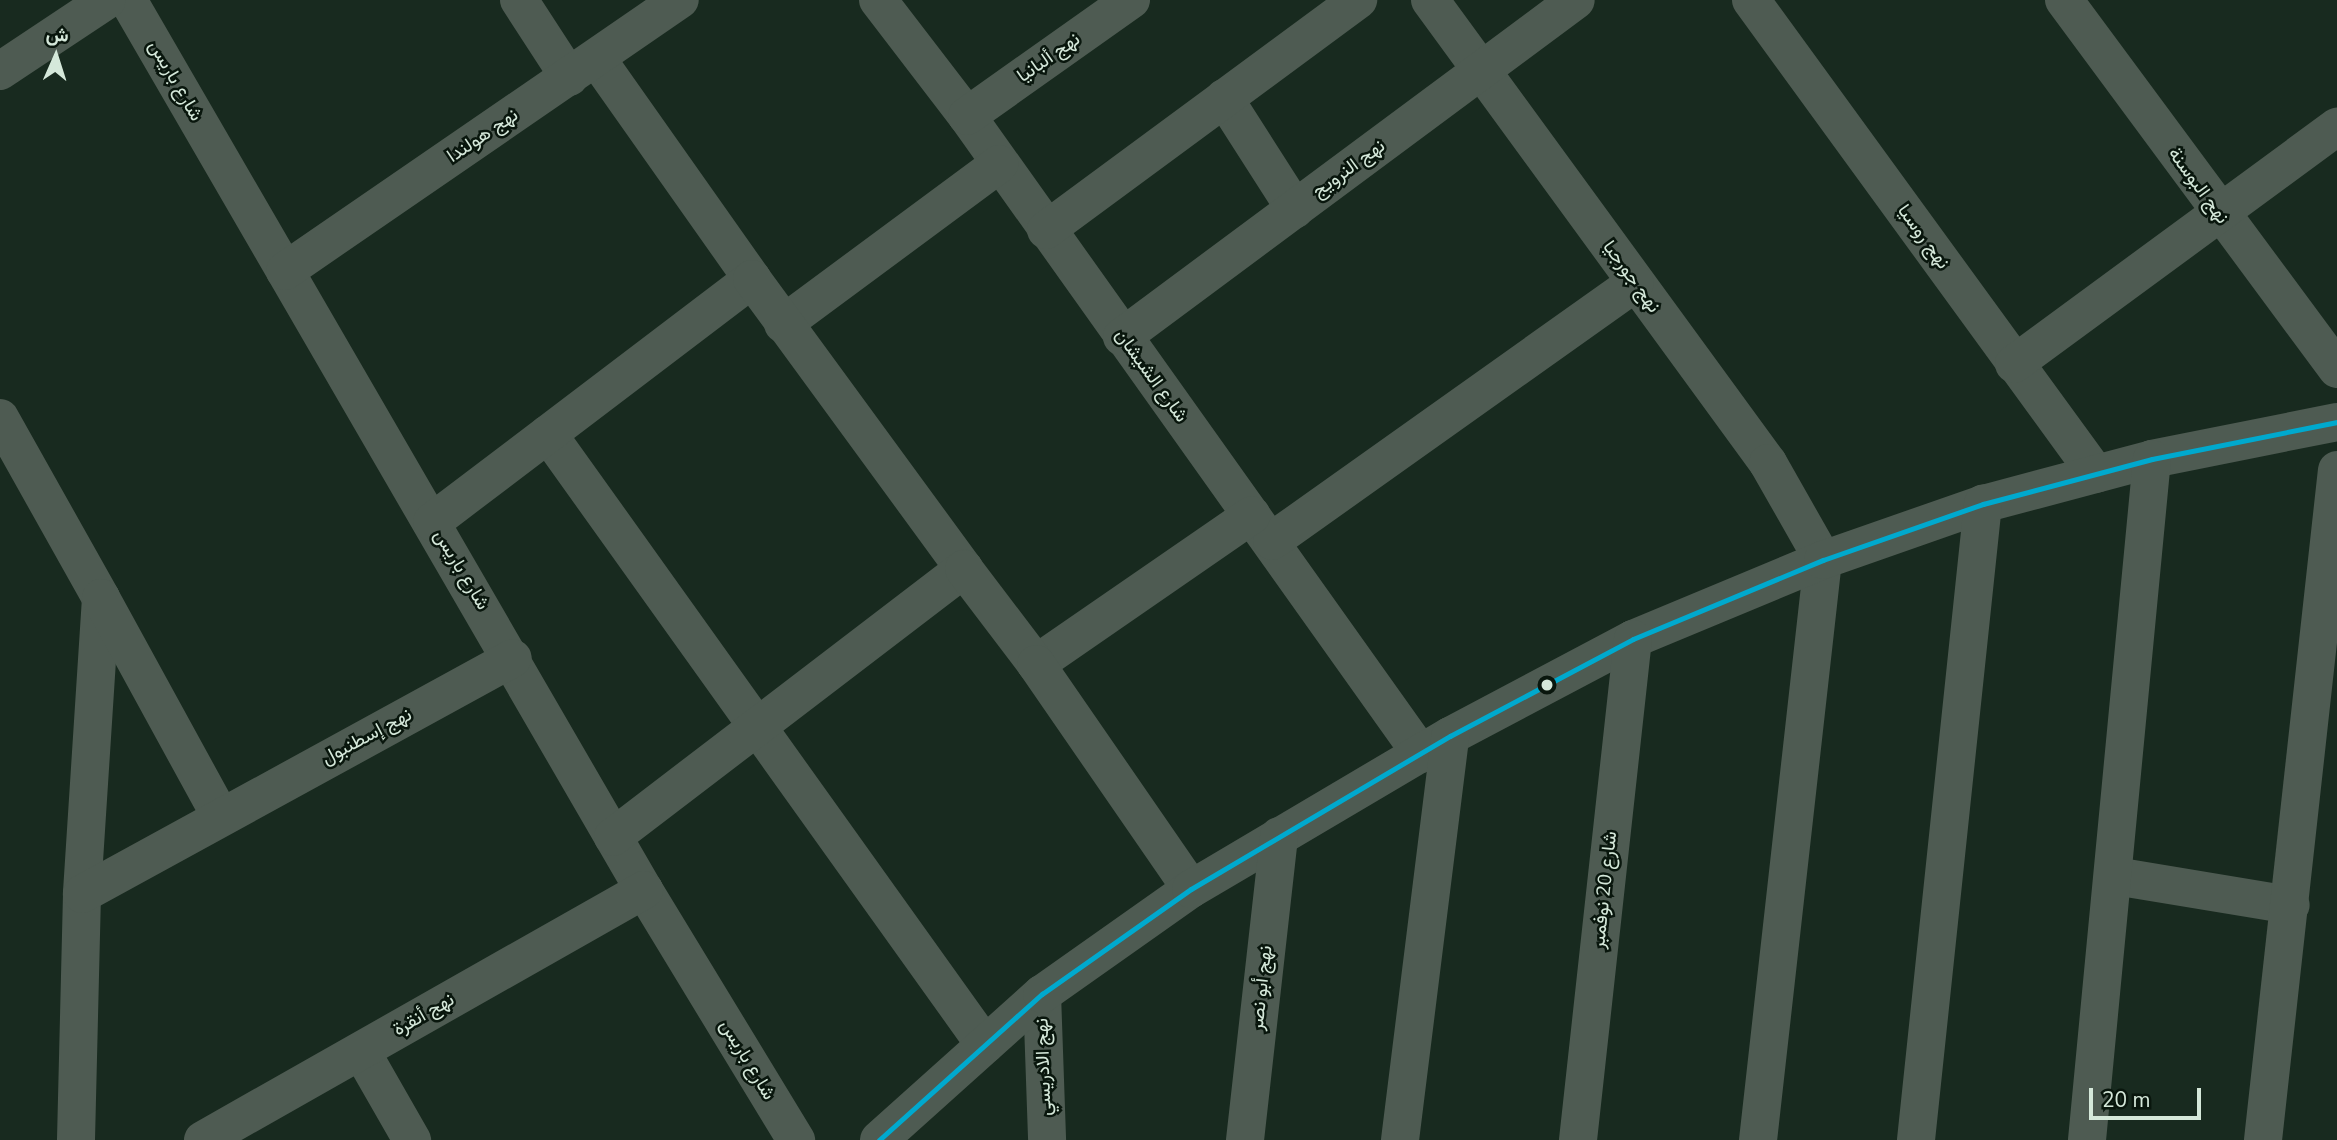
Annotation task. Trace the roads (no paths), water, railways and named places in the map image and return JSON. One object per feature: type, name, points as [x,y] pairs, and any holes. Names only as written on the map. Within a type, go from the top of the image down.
[{"type":"street","points":[[0,71],[107,0]]},
{"type":"street","name":"شارع باريس","points":[[128,0],[513,659],[644,890],[796,1140]]},
{"type":"street","points":[[519,0],[583,68],[752,279],[1036,664],[1191,889]]},
{"type":"street","name":"نهج هولندا","points":[[285,271],[680,0]]},
{"type":"street","name":"شارع الشيشان","points":[[878,0],[967,116],[1122,337],[1262,528],[1436,745]]},
{"type":"street","name":"نهج ألبانيا","points":[[967,116],[1131,0]]},
{"type":"street","points":[[1046,230],[1358,0]]},
{"type":"street","name":"نهج جورجيا","points":[[1430,0],[1768,463],[1823,560]]},
{"type":"street","name":"نهج النرويج","points":[[1122,337],[1576,0]]},
{"type":"street","name":"نهج روسيا","points":[[1751,0],[2096,474]]},
{"type":"street","name":"نهج البوسنة","points":[[2064,0],[2219,215],[2337,369]]},
{"type":"street","points":[[1224,98],[1295,209]]},
{"type":"street","points":[[2014,364],[2337,127]]},
{"type":"street","points":[[783,324],[999,164]]},
{"type":"street","points":[[432,522],[752,279]]},
{"type":"street","points":[[1036,664],[1262,528],[1635,283]]},
{"type":"street","points":[[879,1140],[1042,994],[1191,889],[1436,745],[1633,639],[1823,560],[1983,504],[2152,459],[2337,422]]},
{"type":"street","points":[[548,434],[759,725],[985,1045]]},
{"type":"street","points":[[6,440],[101,598],[220,815]]},
{"type":"street","points":[[2087,1140],[2115,876],[2152,459]]},
{"type":"street","points":[[2263,1140],[2337,470]]},
{"type":"street","points":[[1916,1140],[1983,504]]},
{"type":"street","points":[[1758,1140],[1823,560]]},
{"type":"street","points":[[613,837],[964,569]]},
{"type":"street","points":[[76,1140],[82,894],[101,598]]},
{"type":"street","name":"شارع 20 نوفمبر","points":[[1578,1140],[1633,639]]},
{"type":"street","name":"نهج إسطنبول","points":[[82,894],[220,815],[513,659]]},
{"type":"street","points":[[1401,1140],[1436,745]]},
{"type":"street","name":"نهج أبو نصر","points":[[1245,1140],[1279,836]]},
{"type":"street","points":[[2115,876],[2291,905]]},
{"type":"street","name":"نهج أنقرة","points":[[203,1140],[644,890]]},
{"type":"street","name":"نهج الادريسي","points":[[1042,994],[1047,1140]]},
{"type":"street","points":[[361,1051],[412,1140]]}]
